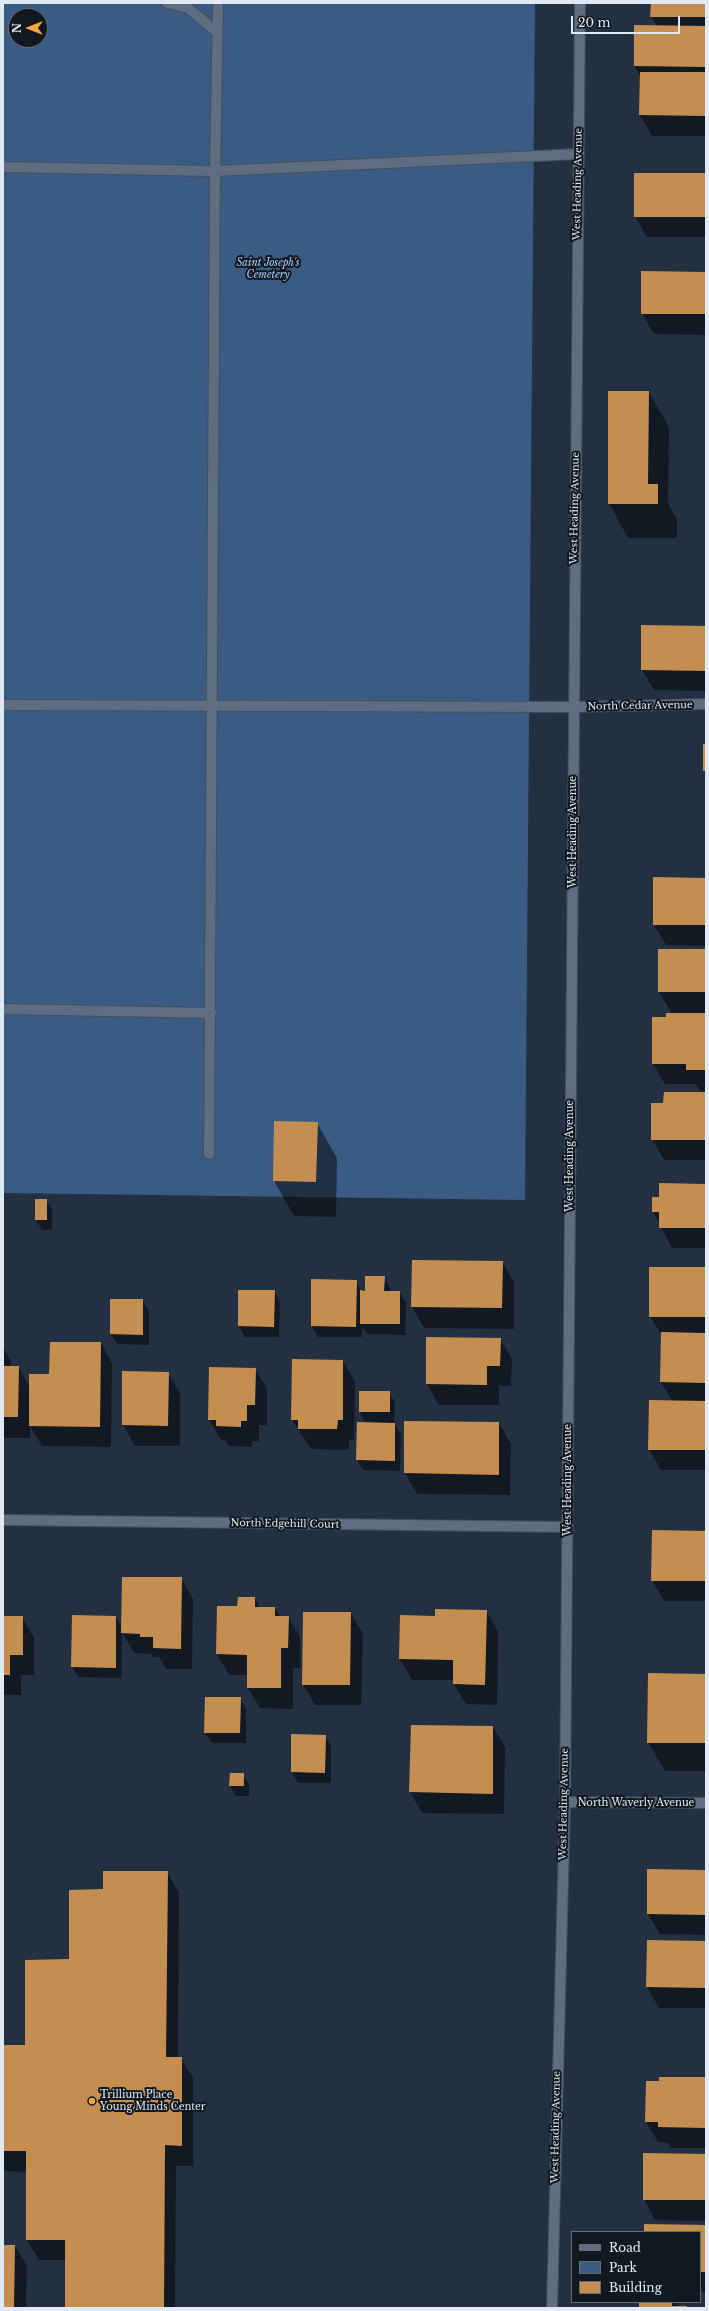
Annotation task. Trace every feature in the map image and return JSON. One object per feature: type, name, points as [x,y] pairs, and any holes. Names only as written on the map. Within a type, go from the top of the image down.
[{"type":"street","points":[[167,3],[188,8],[218,33]]},
{"type":"street","points":[[209,1154],[214,706],[215,171],[218,3]]},
{"type":"street","name":"West Heading Avenue","points":[[552,2308],[565,1802],[580,3]]},
{"type":"street","points":[[3,167],[215,171],[578,154]]},
{"type":"street","name":"North Cedar Avenue","points":[[3,705],[574,707],[706,704]]},
{"type":"street","points":[[3,1009],[210,1013]]},
{"type":"street","name":"North Edgehill Court","points":[[3,1520],[568,1527]]},
{"type":"street","name":"North Waverly Avenue","points":[[565,1802],[706,1803]]},
{"type":"green space","name":"Saint Joseph's Cemetery","points":[[3,3],[535,3],[525,1200],[3,1193]]},
{"type":"building","points":[[651,3],[706,3],[706,17],[650,17]]},
{"type":"building","points":[[634,25],[706,26],[706,67],[634,66]]},
{"type":"building","points":[[640,72],[706,72],[706,116],[639,115]]},
{"type":"building","points":[[634,173],[706,173],[706,217],[634,217]]},
{"type":"building","points":[[641,271],[706,272],[706,314],[641,314]]},
{"type":"building","points":[[608,391],[649,391],[648,484],[658,484],[658,504],[608,504]]},
{"type":"building","points":[[641,625],[706,626],[706,671],[641,670]]},
{"type":"building","points":[[703,744],[706,744],[706,771],[703,771]]},
{"type":"building","points":[[653,877],[706,878],[706,925],[653,925]]},
{"type":"building","points":[[658,949],[706,949],[706,992],[658,992]]},
{"type":"building","points":[[666,1013],[706,1013],[706,1070],[686,1070],[686,1064],[652,1064],[652,1017],[666,1017]]},
{"type":"building","points":[[664,1092],[706,1092],[706,1140],[651,1140],[651,1103],[663,1103]]},
{"type":"building","points":[[274,1121],[318,1122],[316,1182],[273,1181]]},
{"type":"building","points":[[659,1183],[706,1184],[706,1228],[659,1228],[659,1212],[652,1212],[652,1197],[659,1197]]},
{"type":"building","points":[[35,1199],[47,1199],[47,1220],[35,1220]]},
{"type":"building","points":[[412,1260],[503,1261],[502,1308],[411,1307]]},
{"type":"building","points":[[649,1267],[706,1267],[706,1317],[649,1317]]},
{"type":"building","points":[[365,1276],[385,1276],[384,1291],[400,1291],[400,1324],[360,1324],[360,1290],[365,1291]]},
{"type":"building","points":[[311,1279],[357,1280],[356,1327],[311,1326]]},
{"type":"building","points":[[238,1290],[275,1290],[274,1327],[238,1326]]},
{"type":"building","points":[[110,1299],[143,1299],[143,1335],[110,1334]]},
{"type":"building","points":[[661,1332],[706,1333],[706,1383],[660,1382]]},
{"type":"building","points":[[426,1337],[501,1338],[500,1366],[487,1366],[487,1385],[426,1384]]},
{"type":"building","points":[[50,1342],[101,1342],[100,1427],[29,1426],[29,1374],[49,1374]]},
{"type":"building","points":[[292,1359],[343,1360],[343,1420],[338,1420],[337,1429],[298,1429],[298,1420],[291,1420]]},
{"type":"building","points":[[3,1366],[19,1366],[18,1417],[3,1417]]},
{"type":"building","points":[[209,1367],[256,1368],[255,1405],[247,1405],[247,1421],[241,1421],[241,1427],[216,1426],[216,1420],[208,1420]]},
{"type":"building","points":[[122,1371],[169,1372],[168,1426],[122,1425]]},
{"type":"building","points":[[359,1391],[390,1391],[390,1412],[359,1412]]},
{"type":"building","points":[[649,1400],[706,1401],[706,1450],[648,1450]]},
{"type":"building","points":[[404,1421],[499,1422],[499,1475],[404,1473]]},
{"type":"building","points":[[357,1422],[395,1423],[395,1461],[356,1460]]},
{"type":"building","points":[[652,1530],[706,1531],[706,1581],[651,1581]]},
{"type":"building","points":[[122,1577],[182,1577],[181,1649],[153,1648],[153,1637],[140,1637],[140,1634],[121,1633]]},
{"type":"building","points":[[238,1597],[255,1597],[255,1607],[275,1607],[275,1616],[289,1616],[288,1648],[281,1648],[281,1688],[247,1688],[247,1655],[216,1654],[217,1606],[237,1606]]},
{"type":"building","points":[[435,1609],[487,1610],[485,1685],[453,1684],[453,1660],[399,1659],[400,1615],[435,1616]]},
{"type":"building","points":[[303,1612],[351,1612],[350,1685],[302,1685]]},
{"type":"building","points":[[72,1615],[116,1616],[116,1668],[71,1667]]},
{"type":"building","points":[[3,1616],[23,1616],[23,1655],[10,1655],[10,1675],[3,1675]]},
{"type":"building","points":[[648,1673],[706,1674],[706,1743],[647,1743]]},
{"type":"building","points":[[205,1697],[241,1697],[240,1733],[204,1733]]},
{"type":"building","points":[[411,1725],[493,1726],[493,1794],[409,1792]]},
{"type":"building","points":[[291,1734],[326,1735],[325,1773],[291,1772]]},
{"type":"building","points":[[230,1773],[244,1773],[244,1786],[229,1786]]},
{"type":"building","points":[[647,1869],[706,1870],[706,1915],[647,1914]]},
{"type":"building","name":"Trillium Place Young Minds Center","points":[[103,1871],[168,1871],[166,2057],[182,2057],[182,2146],[165,2145],[164,2308],[65,2308],[65,2240],[26,2240],[26,2151],[3,2151],[3,2045],[25,2045],[25,1960],[69,1959],[69,1890],[103,1889]]},
{"type":"building","points":[[647,1940],[706,1941],[706,1988],[646,1987]]},
{"type":"building","points":[[659,2077],[706,2077],[706,2128],[658,2127],[658,2122],[645,2122],[646,2081],[659,2081]]},
{"type":"building","points":[[643,2153],[706,2154],[706,2200],[643,2200]]},
{"type":"building","points":[[644,2224],[706,2225],[706,2272],[701,2272],[701,2231],[644,2231]]},
{"type":"building","points":[[3,2245],[15,2245],[14,2308],[3,2308]]},
{"type":"building","points":[[639,2303],[672,2303],[672,2306],[687,2306],[687,2308],[639,2308]]},
{"type":"place","name":"Trillium Place Young Minds Center","points":[[92,2101]]}]
